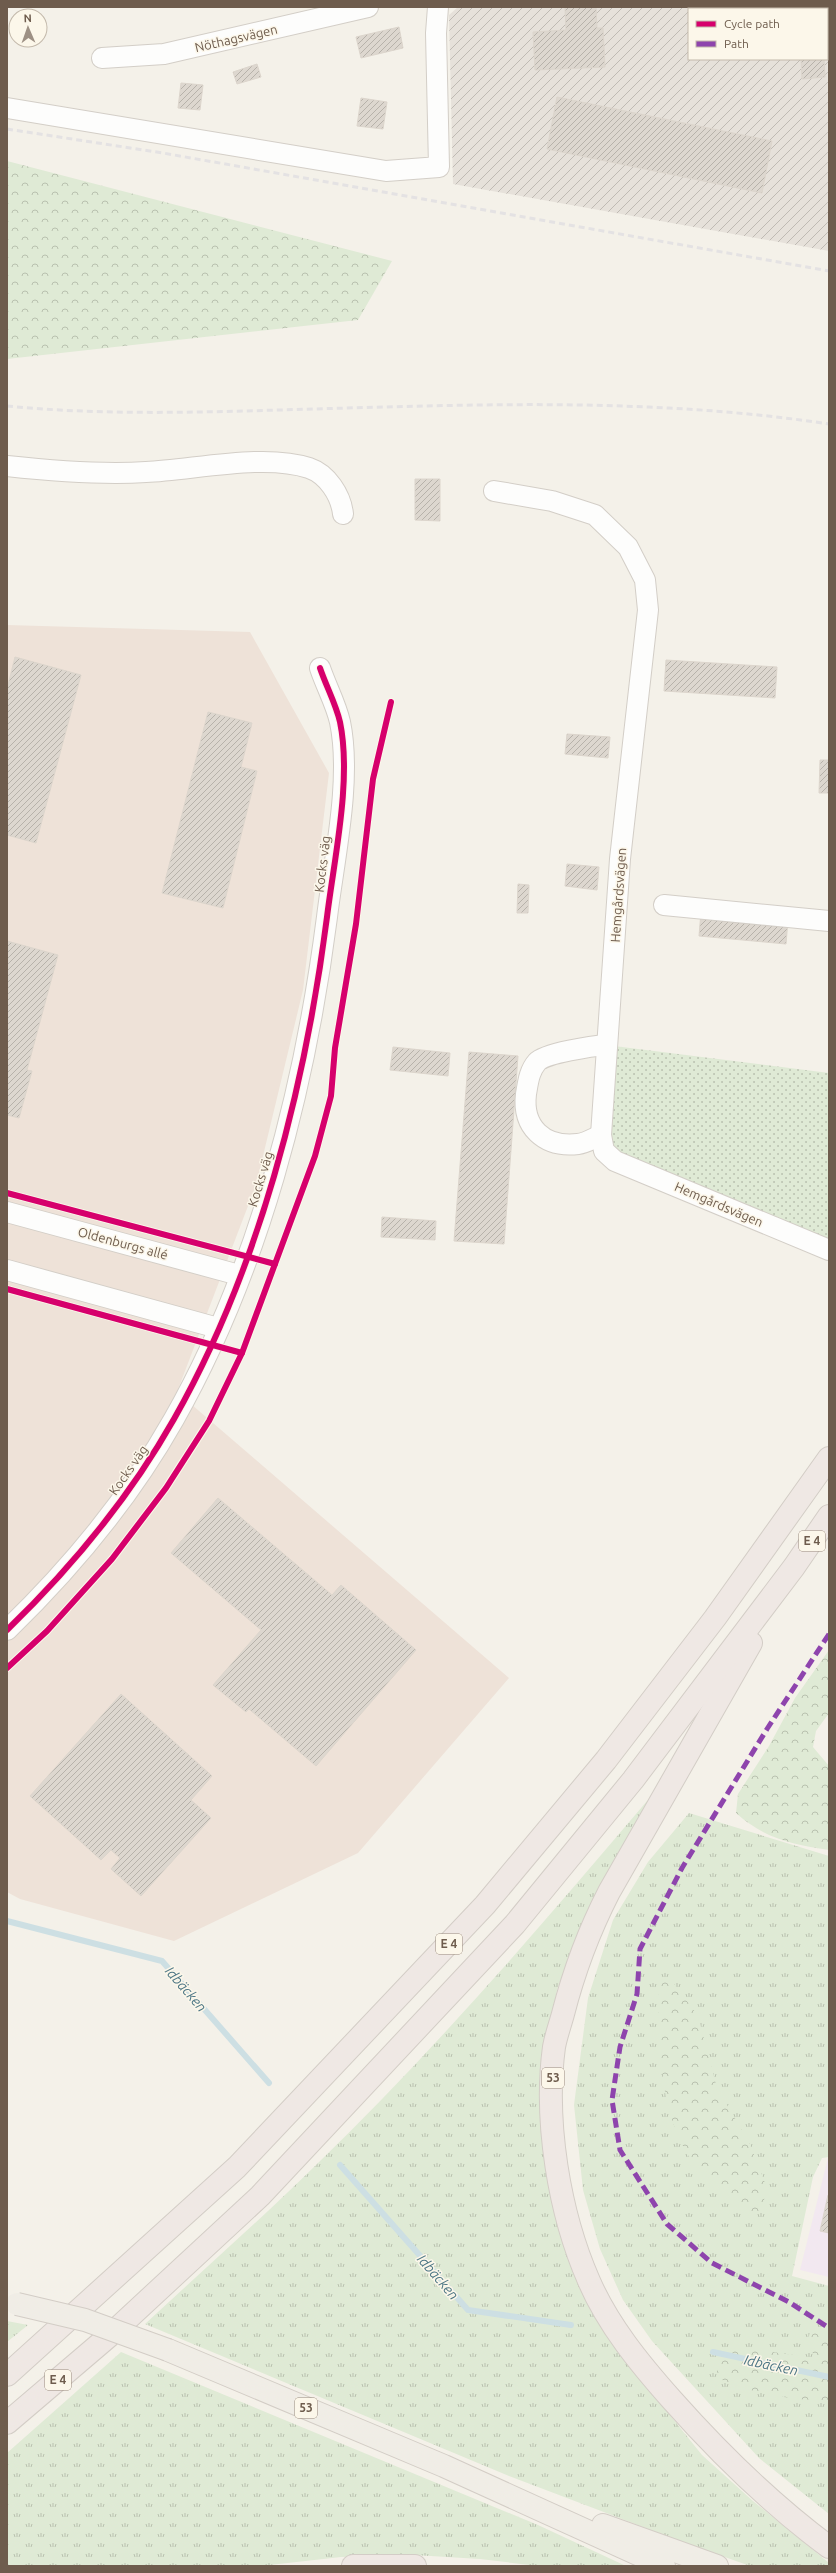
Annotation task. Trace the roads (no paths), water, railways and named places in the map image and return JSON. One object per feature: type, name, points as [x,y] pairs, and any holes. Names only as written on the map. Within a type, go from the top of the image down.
[{"type":"highway","name":"E 4","points":[[7,2375],[237,2167],[485,1905],[625,1735],[715,1618],[829,1458]]},
{"type":"highway","name":"E 4","points":[[7,2423],[109,2336],[260,2196],[515,1924],[634,1780],[794,1567],[829,1516]]},
{"type":"highway","name":"53","points":[[794,1567],[609,1892],[588,1934],[570,1984],[554,2047],[552,2121],[568,2229],[589,2282],[623,2341],[647,2371],[711,2444],[760,2491],[829,2548]]},
{"type":"highway","points":[[353,2566],[415,2566]]},
{"type":"main road","name":"53","points":[[12,2303],[85,2320],[168,2350],[444,2466],[664,2566]]},
{"type":"main road","name":"53","points":[[444,2466],[717,2566]]},
{"type":"street","name":"Nöthagsvägen","points":[[102,58],[164,54],[368,7]]},
{"type":"street","points":[[7,108],[386,171],[439,167],[436,33],[438,7]]},
{"type":"street","points":[[7,466],[125,473],[239,463],[286,464],[310,468],[329,481],[342,506],[343,514]]},
{"type":"street","name":"Hemgårdsvägen","points":[[494,491],[552,501],[595,515],[628,547],[645,580],[648,610],[620,858],[601,1135],[604,1151],[615,1161],[829,1250]]},
{"type":"street","name":"Kocks väg","points":[[7,1630],[78,1554],[114,1509],[173,1420],[218,1328],[239,1275],[270,1188],[292,1111],[308,1036],[323,950],[344,779],[340,722],[320,668]]},
{"type":"street","points":[[664,905],[829,921]]},
{"type":"street","points":[[601,1135],[579,1144],[554,1142],[533,1129],[527,1119],[524,1107],[530,1072],[537,1062],[548,1055],[607,1045]]},
{"type":"street","name":"Oldenburgs allé","points":[[7,1212],[239,1275]]},
{"type":"street","points":[[7,1270],[218,1328]]},
{"type":"waterway","name":"Idbäcken","points":[[7,1921],[162,1961],[269,2083]]},
{"type":"waterway","name":"Idbäcken","points":[[340,2165],[468,2310],[571,2325]]},
{"type":"waterway","name":"Idbäcken","points":[[713,2352],[829,2377]]},
{"type":"railway","points":[[7,129],[163,153],[829,271]]},
{"type":"railway","points":[[7,406],[83,411],[160,412],[572,405],[701,410],[829,424]]}]
